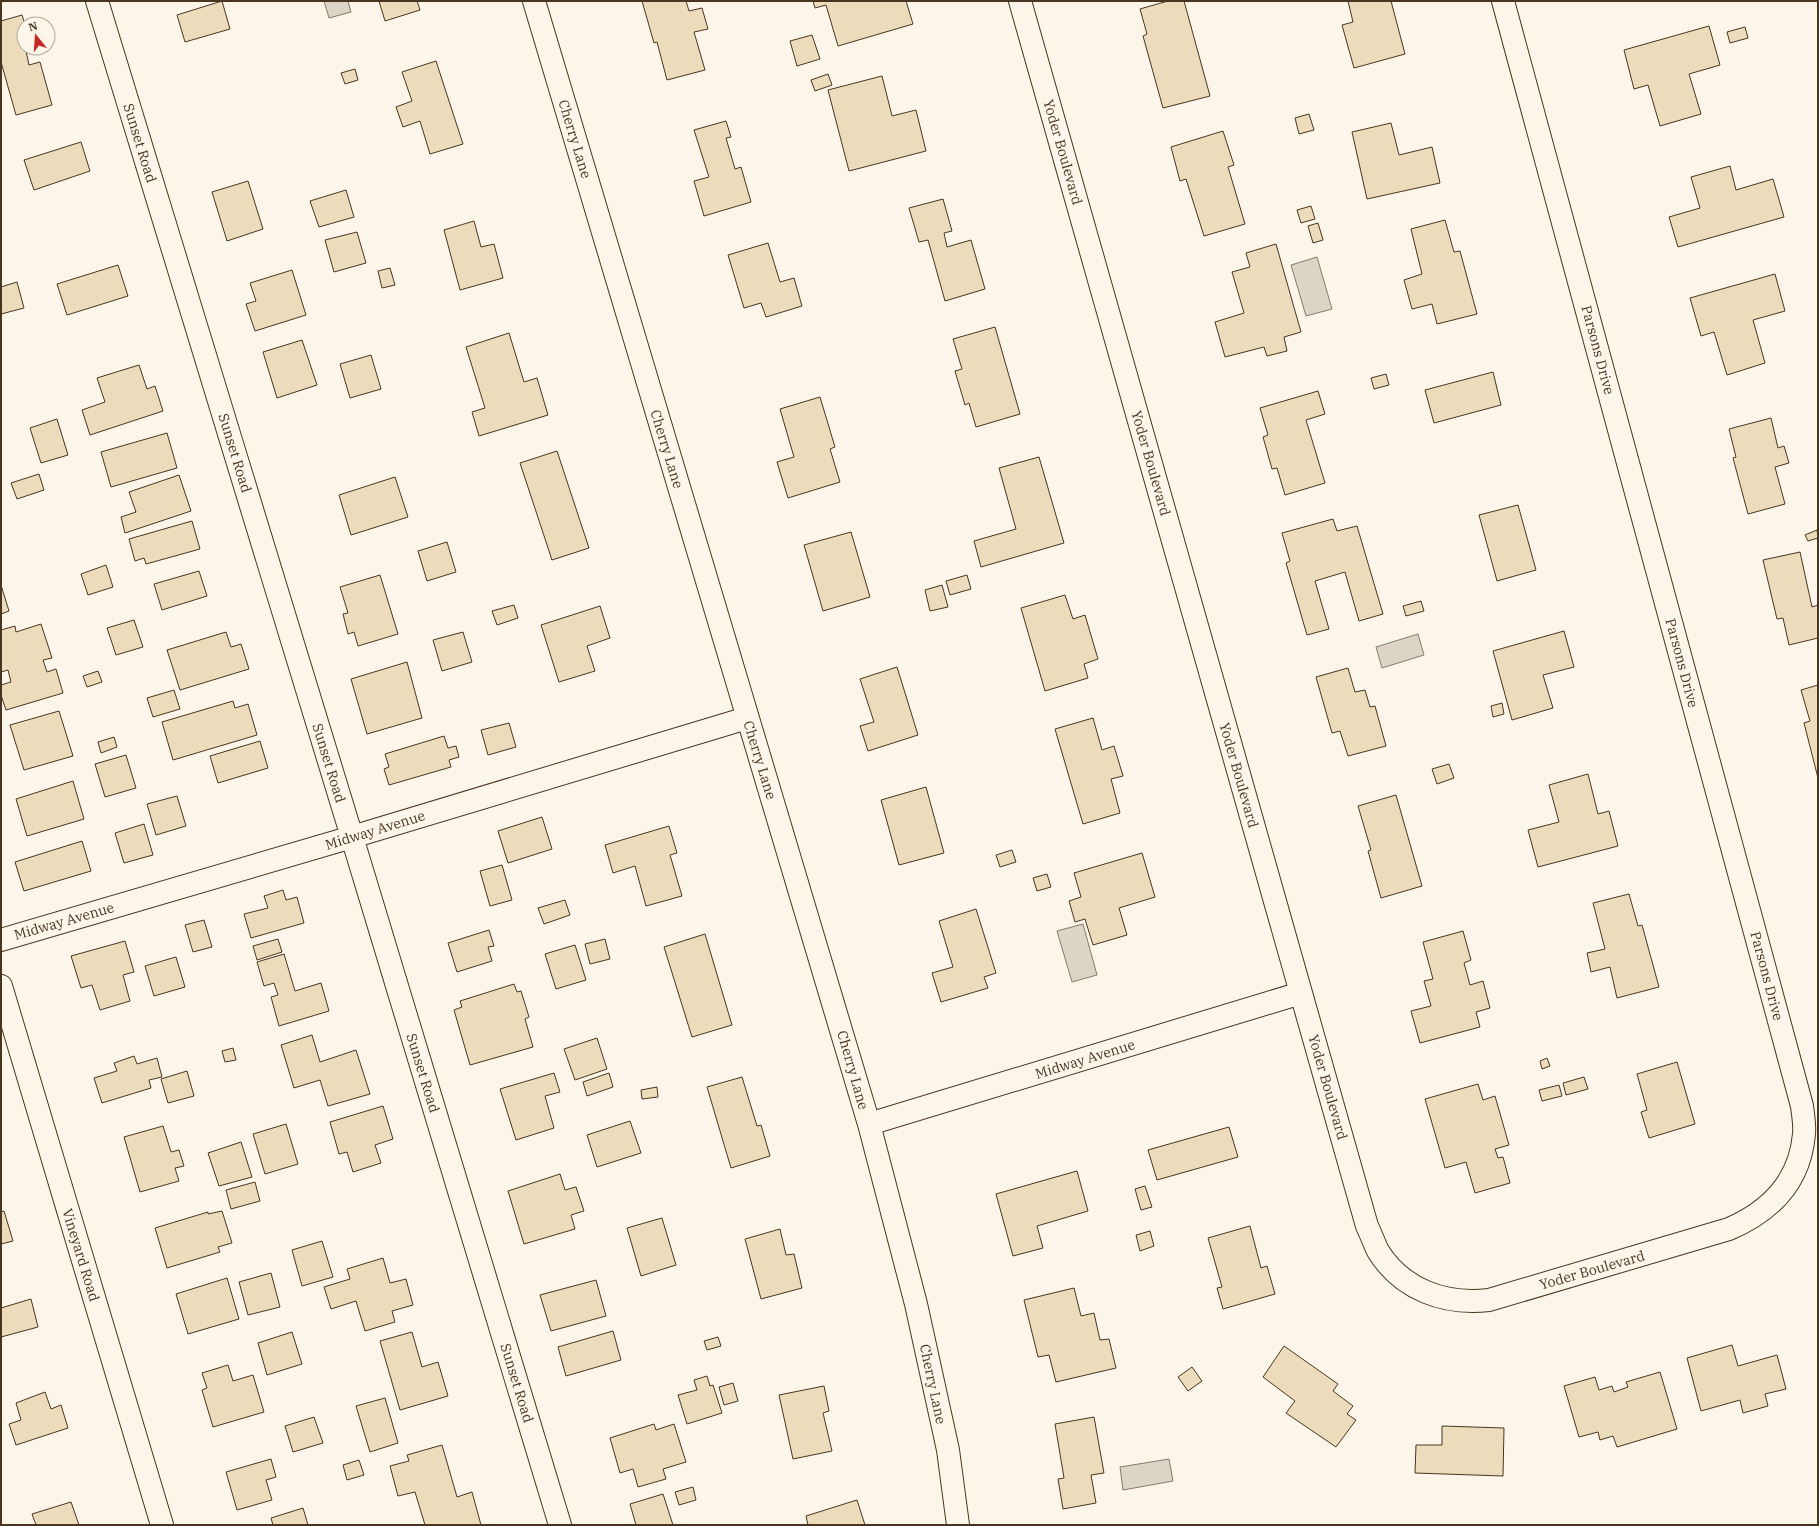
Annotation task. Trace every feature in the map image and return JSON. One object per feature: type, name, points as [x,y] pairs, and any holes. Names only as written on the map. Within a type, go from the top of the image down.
[{"type":"street","name":"Sunset Road","points":[[97,1],[560,1525]]},
{"type":"street","name":"Cherry Lane","points":[[534,1],[869,1124],[916,1304],[948,1450],[958,1525]]},
{"type":"street","name":"Yoder Boulevard","points":[[1020,1],[1367,1226],[1378,1251],[1396,1272],[1417,1289],[1443,1299],[1470,1302],[1489,1300],[1662,1249]]},
{"type":"street","name":"Parsons Drive","points":[[1503,1],[1802,1106],[1804,1133],[1799,1161],[1787,1186],[1769,1206],[1746,1222],[1729,1229],[1662,1249]]},
{"type":"street","name":"Midway Avenue","points":[[1,940],[352,837],[748,718]]},
{"type":"street","name":"Vineyard Road","points":[[1,986],[162,1525]]},
{"type":"street","name":"Midway Avenue","points":[[869,1124],[1301,993]]},
{"type":"shaded area","points":[[324,1],[348,1],[351,12],[329,18]]},
{"type":"shaded area","points":[[1317,257],[1332,309],[1306,316],[1291,265]]},
{"type":"shaded area","points":[[1418,634],[1424,655],[1382,668],[1376,647]]},
{"type":"shaded area","points":[[1083,924],[1097,975],[1072,982],[1057,931]]},
{"type":"shaded area","points":[[1169,1459],[1173,1481],[1123,1490],[1120,1467]]},
{"type":"building","points":[[222,1],[230,29],[185,42],[177,15]]},
{"type":"building","points":[[379,1],[417,1],[420,10],[385,21]]},
{"type":"building","points":[[642,1],[686,1],[689,11],[702,8],[708,29],[694,32],[705,70],[667,80],[657,42],[654,43]]},
{"type":"building","points":[[813,1],[906,1],[913,24],[838,46],[826,5],[815,8]]},
{"type":"building","points":[[1168,1],[1184,1],[1210,96],[1163,108],[1143,36],[1147,34],[1140,9]]},
{"type":"building","points":[[1348,1],[1391,1],[1405,54],[1354,68],[1342,25],[1353,22]]},
{"type":"building","points":[[16,17],[16,56],[27,56],[29,65],[40,62],[52,105],[16,115],[1,62],[1,21]]},
{"type":"building","points":[[1709,26],[1720,65],[1689,74],[1701,114],[1660,126],[1648,85],[1634,89],[1624,50]]},
{"type":"building","points":[[1745,27],[1748,38],[1730,43],[1727,32]]},
{"type":"building","points":[[812,35],[820,59],[797,66],[790,41]]},
{"type":"building","points":[[436,61],[463,144],[430,154],[420,121],[403,127],[396,107],[412,101],[402,72]]},
{"type":"building","points":[[355,69],[358,80],[345,84],[341,73]]},
{"type":"building","points":[[828,74],[832,85],[815,91],[811,80]]},
{"type":"building","points":[[882,76],[892,116],[916,110],[926,151],[849,171],[828,90]]},
{"type":"building","points":[[1309,114],[1314,130],[1299,134],[1295,118]]},
{"type":"building","points":[[726,121],[731,137],[726,138],[735,169],[741,167],[751,202],[704,216],[694,181],[709,177],[694,130]]},
{"type":"building","points":[[1391,123],[1399,155],[1432,147],[1440,183],[1367,199],[1352,132]]},
{"type":"building","points":[[1223,131],[1234,165],[1228,167],[1245,224],[1204,236],[1186,179],[1180,181],[1171,147]]},
{"type":"building","points":[[81,142],[90,171],[34,190],[24,160]]},
{"type":"building","points":[[1730,166],[1736,190],[1773,179],[1784,217],[1678,247],[1669,217],[1700,208],[1691,177]]},
{"type":"building","points":[[248,181],[263,229],[227,241],[212,192]]},
{"type":"building","points":[[346,190],[354,217],[319,227],[310,201]]},
{"type":"building","points":[[943,199],[952,231],[944,233],[947,247],[971,240],[985,289],[945,301],[928,240],[919,242],[909,208]]},
{"type":"building","points":[[1311,206],[1315,219],[1301,223],[1297,210]]},
{"type":"building","points":[[1445,220],[1454,252],[1460,251],[1477,314],[1437,324],[1432,304],[1412,309],[1404,280],[1422,274],[1411,229]]},
{"type":"building","points":[[474,221],[481,247],[494,244],[503,278],[460,290],[444,230]]},
{"type":"building","points":[[1318,223],[1323,240],[1313,243],[1308,226]]},
{"type":"building","points":[[357,232],[366,263],[334,272],[325,240]]},
{"type":"building","points":[[768,243],[780,282],[794,278],[802,306],[766,317],[761,303],[744,308],[728,255]]},
{"type":"building","points":[[1276,244],[1301,332],[1284,337],[1287,351],[1267,356],[1264,347],[1225,357],[1215,322],[1244,313],[1232,272],[1250,267],[1246,253]]},
{"type":"building","points":[[118,265],[128,296],[67,315],[57,284]]},
{"type":"building","points":[[390,268],[395,285],[382,288],[378,271]]},
{"type":"building","points":[[292,270],[306,315],[255,331],[246,304],[256,301],[250,283]]},
{"type":"building","points":[[1775,274],[1785,311],[1753,320],[1765,363],[1727,375],[1714,332],[1701,336],[1690,298]]},
{"type":"building","points":[[17,282],[24,308],[1,314],[1,287]]},
{"type":"building","points":[[995,327],[1020,414],[976,427],[969,403],[965,405],[955,371],[962,369],[953,339]]},
{"type":"building","points":[[509,333],[524,382],[537,378],[548,415],[479,436],[472,412],[485,408],[466,347]]},
{"type":"building","points":[[302,340],[317,385],[277,398],[263,352]]},
{"type":"building","points":[[371,355],[381,389],[350,398],[340,364]]},
{"type":"building","points":[[139,365],[147,389],[155,386],[163,411],[90,435],[82,410],[105,402],[97,378]]},
{"type":"building","points":[[1493,372],[1501,405],[1434,423],[1425,390]]},
{"type":"building","points":[[1386,374],[1389,385],[1374,389],[1371,378]]},
{"type":"building","points":[[1318,391],[1325,414],[1306,420],[1325,483],[1285,495],[1277,468],[1272,469],[1263,437],[1268,435],[1260,408]]},
{"type":"building","points":[[820,397],[835,447],[830,449],[840,482],[788,498],[777,462],[794,457],[780,409]]},
{"type":"building","points":[[1771,418],[1778,448],[1784,446],[1789,463],[1775,467],[1785,504],[1748,514],[1733,458],[1736,457],[1729,429]]},
{"type":"building","points":[[57,419],[68,455],[41,463],[30,428]]},
{"type":"building","points":[[167,433],[177,468],[111,487],[101,452]]},
{"type":"building","points":[[557,451],[589,548],[552,560],[520,463]]},
{"type":"building","points":[[1039,457],[1064,543],[981,567],[974,541],[1016,529],[999,468]]},
{"type":"building","points":[[39,474],[44,490],[17,499],[11,483]]},
{"type":"building","points":[[179,475],[191,511],[125,533],[121,517],[136,512],[129,492]]},
{"type":"building","points":[[395,477],[408,517],[351,535],[339,495]]},
{"type":"building","points":[[1518,505],[1536,570],[1497,581],[1479,515]]},
{"type":"building","points":[[1333,519],[1337,531],[1357,526],[1383,614],[1359,621],[1345,572],[1315,581],[1329,629],[1307,635],[1286,563],[1290,561],[1282,533]]},
{"type":"building","points":[[192,521],[200,549],[146,564],[144,558],[135,561],[129,539]]},
{"type":"building","points":[[1817,530],[1818,538],[1808,541],[1805,535]]},
{"type":"building","points":[[851,532],[870,597],[823,611],[804,545]]},
{"type":"building","points":[[447,542],[456,572],[427,581],[418,551]]},
{"type":"building","points":[[1800,552],[1812,607],[1818,605],[1818,638],[1789,645],[1783,618],[1777,619],[1763,560]]},
{"type":"building","points":[[106,565],[113,587],[88,595],[81,574]]},
{"type":"building","points":[[199,571],[207,596],[162,610],[154,584]]},
{"type":"building","points":[[380,575],[398,634],[358,646],[354,632],[348,634],[343,614],[348,613],[340,587]]},
{"type":"building","points":[[967,575],[971,589],[950,595],[946,581]]},
{"type":"building","points":[[1,585],[9,611],[1,614]]},
{"type":"building","points":[[942,585],[948,607],[930,611],[925,590]]},
{"type":"building","points":[[1065,595],[1073,619],[1085,615],[1098,659],[1084,664],[1088,678],[1045,691],[1021,608]]},
{"type":"building","points":[[1421,601],[1424,611],[1406,616],[1403,606]]},
{"type":"building","points":[[514,605],[518,618],[497,625],[492,611]]},
{"type":"building","points":[[600,606],[610,638],[587,646],[595,671],[559,682],[541,625]]},
{"type":"building","points":[[134,620],[143,647],[116,655],[107,628]]},
{"type":"building","points":[[41,624],[52,658],[43,660],[47,672],[56,669],[63,693],[6,710],[1,695],[1,685],[11,682],[8,670],[1,672],[1,630],[15,626],[16,632]]},
{"type":"building","points":[[1564,631],[1574,667],[1543,675],[1553,708],[1512,720],[1493,651]]},
{"type":"building","points":[[226,632],[231,647],[241,644],[249,669],[180,690],[167,650]]},
{"type":"building","points":[[463,632],[472,662],[442,671],[433,640]]},
{"type":"building","points":[[407,662],[422,718],[367,734],[351,679]]},
{"type":"building","points":[[897,667],[918,735],[868,751],[860,726],[874,722],[860,679]]},
{"type":"building","points":[[1348,668],[1355,692],[1365,690],[1370,707],[1375,706],[1386,746],[1348,756],[1340,731],[1332,733],[1316,677]]},
{"type":"building","points":[[98,671],[102,682],[87,687],[83,676]]},
{"type":"building","points":[[1818,685],[1818,778],[1804,723],[1810,721],[1801,690]]},
{"type":"building","points":[[174,690],[180,709],[153,717],[147,698]]},
{"type":"building","points":[[233,701],[235,708],[248,704],[257,735],[173,760],[162,722]]},
{"type":"building","points":[[1502,703],[1504,714],[1493,717],[1491,706]]},
{"type":"building","points":[[59,711],[73,756],[24,770],[10,725]]},
{"type":"building","points":[[1093,718],[1102,750],[1114,746],[1123,776],[1111,779],[1120,813],[1083,824],[1055,729]]},
{"type":"building","points":[[509,723],[516,747],[488,755],[481,730]]},
{"type":"building","points":[[444,736],[448,748],[456,746],[459,757],[449,760],[451,767],[389,785],[384,769],[389,767],[385,754]]},
{"type":"building","points":[[114,737],[117,747],[101,753],[98,742]]},
{"type":"building","points":[[260,741],[268,768],[218,783],[210,756]]},
{"type":"building","points":[[126,755],[136,788],[105,797],[95,764]]},
{"type":"building","points":[[1449,764],[1454,778],[1437,784],[1432,769]]},
{"type":"building","points":[[1588,774],[1598,814],[1609,811],[1618,846],[1538,867],[1528,830],[1559,822],[1549,785]]},
{"type":"building","points":[[73,781],[84,819],[27,836],[16,799]]},
{"type":"building","points":[[926,787],[944,853],[899,865],[881,800]]},
{"type":"building","points":[[1396,795],[1422,886],[1381,898],[1368,851],[1371,850],[1358,806]]},
{"type":"building","points":[[177,796],[186,826],[156,835],[147,804]]},
{"type":"building","points":[[542,817],[552,849],[508,863],[498,831]]},
{"type":"building","points":[[144,824],[153,855],[124,863],[115,833]]},
{"type":"building","points":[[669,826],[677,853],[670,855],[682,896],[646,906],[635,866],[613,873],[605,845]]},
{"type":"building","points":[[82,841],[91,871],[24,891],[15,862]]},
{"type":"building","points":[[1012,850],[1016,862],[1000,867],[996,855]]},
{"type":"building","points":[[1142,853],[1155,897],[1119,908],[1127,935],[1093,945],[1085,919],[1075,922],[1069,901],[1081,897],[1074,873]]},
{"type":"building","points":[[502,865],[512,900],[490,906],[480,871]]},
{"type":"building","points":[[1047,874],[1051,887],[1037,891],[1033,878]]},
{"type":"building","points":[[283,890],[286,900],[297,897],[304,923],[251,938],[244,914],[268,908],[264,896]]},
{"type":"building","points":[[1629,894],[1638,926],[1642,925],[1659,987],[1617,998],[1610,967],[1591,972],[1587,953],[1605,949],[1593,903]]},
{"type":"building","points":[[565,900],[570,915],[544,924],[538,908]]},
{"type":"building","points":[[976,909],[996,973],[984,977],[988,988],[941,1002],[932,973],[953,967],[939,921]]},
{"type":"building","points":[[204,920],[212,947],[193,952],[185,925]]},
{"type":"building","points":[[489,930],[494,946],[488,947],[492,961],[457,972],[448,943]]},
{"type":"building","points":[[1463,931],[1471,960],[1464,963],[1470,985],[1483,981],[1490,1008],[1476,1012],[1480,1027],[1420,1043],[1411,1011],[1431,1006],[1424,981],[1433,979],[1423,942]]},
{"type":"building","points":[[705,934],[732,1025],[692,1037],[664,947]]},
{"type":"building","points":[[278,939],[282,952],[257,960],[253,946]]},
{"type":"building","points":[[605,939],[610,959],[590,964],[585,944]]},
{"type":"building","points":[[125,941],[134,972],[123,975],[130,1001],[100,1010],[92,985],[81,988],[71,956]]},
{"type":"building","points":[[575,945],[586,980],[556,989],[545,954]]},
{"type":"building","points":[[284,954],[295,991],[321,983],[329,1011],[279,1026],[271,997],[278,995],[274,983],[264,986],[257,962]]},
{"type":"building","points":[[176,957],[185,987],[154,996],[145,966]]},
{"type":"building","points":[[514,984],[517,992],[521,991],[529,1017],[525,1019],[533,1047],[470,1065],[454,1010],[462,1007],[460,1001]]},
{"type":"building","points":[[312,1035],[320,1062],[356,1050],[370,1094],[328,1106],[320,1080],[294,1088],[281,1045]]},
{"type":"building","points":[[597,1038],[607,1069],[575,1080],[564,1049]]},
{"type":"building","points":[[233,1048],[236,1060],[225,1062],[222,1051]]},
{"type":"building","points":[[134,1056],[137,1064],[157,1058],[162,1077],[149,1080],[151,1088],[102,1103],[94,1078],[117,1071],[114,1063]]},
{"type":"building","points":[[1547,1058],[1550,1066],[1542,1069],[1540,1061]]},
{"type":"building","points":[[1677,1062],[1695,1124],[1649,1138],[1641,1112],[1647,1110],[1637,1074]]},
{"type":"building","points":[[187,1071],[194,1096],[168,1103],[161,1079]]},
{"type":"building","points":[[554,1073],[560,1092],[545,1096],[554,1128],[516,1140],[500,1089]]},
{"type":"building","points":[[609,1073],[613,1087],[587,1096],[583,1082]]},
{"type":"building","points":[[742,1077],[757,1126],[761,1125],[770,1156],[731,1168],[707,1087]]},
{"type":"building","points":[[1584,1077],[1588,1089],[1566,1095],[1563,1083]]},
{"type":"building","points":[[1478,1084],[1483,1100],[1495,1096],[1509,1145],[1495,1149],[1498,1158],[1503,1157],[1510,1183],[1475,1193],[1466,1162],[1445,1168],[1425,1099]]},
{"type":"building","points":[[1559,1085],[1562,1096],[1542,1101],[1539,1090]]},
{"type":"building","points":[[657,1087],[658,1097],[642,1099],[641,1090]]},
{"type":"building","points":[[383,1106],[393,1139],[375,1145],[381,1163],[353,1172],[347,1152],[339,1154],[330,1122]]},
{"type":"building","points":[[630,1121],[641,1153],[597,1167],[587,1135]]},
{"type":"building","points":[[286,1124],[298,1164],[265,1174],[253,1134]]},
{"type":"building","points":[[163,1126],[171,1152],[179,1150],[184,1166],[175,1168],[179,1181],[140,1192],[124,1137]]},
{"type":"building","points":[[1229,1127],[1238,1157],[1157,1180],[1148,1150]]},
{"type":"building","points":[[241,1142],[252,1177],[219,1186],[208,1153]]},
{"type":"building","points":[[1077,1171],[1088,1211],[1037,1226],[1043,1248],[1013,1256],[996,1194]]},
{"type":"building","points":[[560,1174],[565,1190],[576,1187],[584,1211],[571,1215],[575,1229],[524,1244],[508,1191]]},
{"type":"building","points":[[255,1182],[260,1201],[231,1209],[226,1190]]},
{"type":"building","points":[[1145,1186],[1152,1207],[1141,1210],[1135,1189]]},
{"type":"building","points":[[4,1211],[13,1241],[1,1244],[1,1212]]},
{"type":"building","points":[[222,1211],[232,1243],[218,1247],[220,1252],[167,1268],[155,1228],[208,1212],[208,1214]]},
{"type":"building","points":[[662,1218],[676,1265],[641,1276],[627,1228]]},
{"type":"building","points":[[1250,1226],[1261,1268],[1267,1266],[1275,1294],[1223,1309],[1217,1288],[1222,1287],[1208,1238]]},
{"type":"building","points":[[780,1229],[786,1255],[794,1254],[802,1288],[761,1299],[745,1239]]},
{"type":"building","points":[[1150,1231],[1154,1246],[1140,1251],[1136,1235]]},
{"type":"building","points":[[322,1241],[333,1277],[302,1286],[292,1250]]},
{"type":"building","points":[[383,1258],[390,1283],[406,1279],[413,1305],[392,1311],[395,1322],[365,1331],[356,1301],[331,1309],[324,1287],[350,1279],[347,1269]]},
{"type":"building","points":[[271,1273],[280,1307],[248,1315],[239,1282]]},
{"type":"building","points":[[227,1278],[239,1319],[188,1334],[176,1294]]},
{"type":"building","points":[[596,1280],[606,1316],[551,1331],[540,1295]]},
{"type":"building","points":[[1074,1288],[1081,1316],[1094,1313],[1100,1340],[1109,1339],[1116,1368],[1056,1382],[1049,1355],[1038,1357],[1024,1300]]},
{"type":"building","points":[[31,1299],[38,1327],[1,1337],[1,1308]]},
{"type":"building","points":[[613,1331],[621,1360],[566,1376],[558,1347]]},
{"type":"building","points":[[292,1332],[302,1364],[267,1375],[258,1343]]},
{"type":"building","points":[[412,1332],[422,1367],[438,1362],[448,1396],[400,1410],[380,1341]]},
{"type":"building","points":[[718,1337],[721,1346],[707,1350],[704,1341]]},
{"type":"building","points":[[1732,1345],[1738,1366],[1777,1355],[1786,1389],[1765,1394],[1768,1406],[1743,1413],[1740,1400],[1701,1411],[1687,1358]]},
{"type":"building","points":[[1284,1346],[1338,1384],[1333,1391],[1353,1406],[1347,1414],[1356,1420],[1336,1447],[1286,1413],[1295,1401],[1263,1377]]},
{"type":"building","points":[[228,1365],[233,1381],[253,1375],[264,1412],[213,1427],[202,1390],[207,1388],[202,1373]]},
{"type":"building","points":[[1192,1367],[1202,1381],[1188,1391],[1178,1377]]},
{"type":"building","points":[[1660,1372],[1677,1429],[1617,1447],[1613,1436],[1600,1440],[1598,1432],[1579,1437],[1564,1386],[1595,1377],[1599,1390],[1612,1386],[1614,1392],[1628,1387],[1626,1382]]},
{"type":"building","points":[[707,1376],[710,1386],[713,1385],[722,1413],[687,1424],[678,1395],[697,1390],[694,1380]]},
{"type":"building","points":[[733,1383],[738,1401],[724,1405],[719,1387]]},
{"type":"building","points":[[824,1386],[829,1411],[823,1413],[832,1451],[793,1459],[779,1395]]},
{"type":"building","points":[[45,1392],[51,1409],[61,1405],[68,1428],[16,1445],[9,1424],[21,1420],[16,1403]]},
{"type":"building","points":[[385,1398],[398,1443],[370,1452],[356,1406]]},
{"type":"building","points":[[314,1417],[323,1443],[293,1452],[285,1426]]},
{"type":"building","points":[[1094,1417],[1104,1473],[1091,1475],[1096,1503],[1063,1509],[1058,1479],[1064,1478],[1055,1424]]},
{"type":"building","points":[[654,1424],[656,1430],[674,1424],[686,1462],[663,1469],[666,1479],[638,1487],[633,1469],[620,1473],[610,1438]]},
{"type":"building","points":[[1442,1426],[1504,1428],[1503,1476],[1415,1473],[1416,1445],[1442,1445]]},
{"type":"building","points":[[442,1445],[457,1497],[472,1492],[481,1525],[425,1525],[415,1492],[398,1496],[390,1466],[409,1461],[407,1455]]},
{"type":"building","points":[[271,1459],[276,1477],[266,1480],[272,1500],[237,1510],[226,1472]]},
{"type":"building","points":[[359,1460],[364,1475],[347,1480],[343,1465]]},
{"type":"building","points":[[693,1487],[696,1500],[679,1505],[675,1492]]},
{"type":"building","points":[[663,1494],[673,1525],[636,1525],[630,1504]]},
{"type":"building","points":[[857,1500],[865,1525],[808,1525],[806,1516]]},
{"type":"building","points":[[71,1502],[79,1525],[36,1525],[32,1514]]},
{"type":"building","points":[[303,1508],[308,1525],[273,1525],[271,1518]]}]
